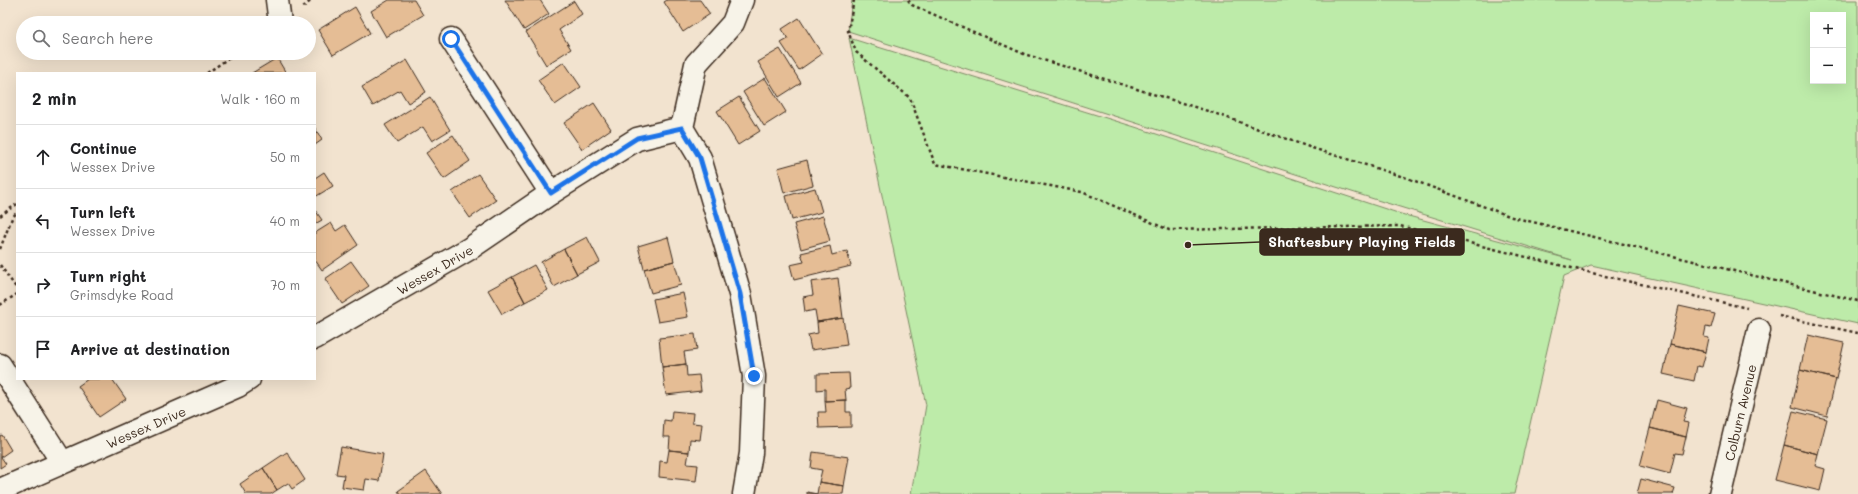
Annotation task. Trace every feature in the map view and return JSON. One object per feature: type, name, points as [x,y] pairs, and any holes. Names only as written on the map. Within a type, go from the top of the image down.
[{"type":"street","points":[[277,0],[279,16]]},
{"type":"street","points":[[742,0],[733,24],[696,64],[682,128],[700,158],[740,294],[754,376],[751,453],[744,494]]},
{"type":"street","points":[[451,39],[551,193]]},
{"type":"street","name":"Wessex Drive","points":[[316,337],[469,249],[551,193],[637,138],[682,128]]},
{"type":"street","name":"Colburn Avenue","points":[[1720,494],[1759,330]]},
{"type":"street","points":[[0,366],[62,462]]},
{"type":"street","name":"Wessex Drive","points":[[0,490],[238,386],[247,380]]},
{"type":"path","points":[[854,0],[848,31],[856,52],[910,98],[935,164],[1082,192],[1169,230],[1400,226],[1596,274],[1748,309]]},
{"type":"path","points":[[908,0],[912,5],[1024,54],[1214,113],[1309,147],[1407,178],[1512,218],[1858,301]]},
{"type":"path","points":[[208,72],[226,60]]},
{"type":"path","points":[[0,216],[16,205]]},
{"type":"path","points":[[0,249],[12,218],[16,213]]},
{"type":"path","points":[[0,265],[16,288]]},
{"type":"path","points":[[0,305],[16,295]]},
{"type":"path","points":[[1778,316],[1858,333]]},
{"type":"green space","points":[[852,0],[1858,0],[1858,324],[1591,265],[1564,276],[1514,494],[911,494],[926,405],[849,38],[1135,127],[1401,214],[1572,260],[1377,200],[848,31]]},
{"type":"building","points":[[389,0],[414,0],[423,15],[386,37],[371,11]]},
{"type":"building","points":[[505,0],[540,0],[549,14],[524,30]]},
{"type":"building","points":[[667,0],[700,0],[710,14],[683,32],[664,2]]},
{"type":"building","points":[[574,1],[582,14],[559,30],[571,49],[546,65],[526,32]]},
{"type":"building","points":[[355,7],[370,33],[333,55],[318,30]]},
{"type":"building","points":[[799,18],[822,54],[799,70],[781,43],[788,39],[782,29]]},
{"type":"building","points":[[780,49],[801,83],[779,97],[758,62]]},
{"type":"building","points":[[274,60],[278,60],[285,72],[254,72]]},
{"type":"building","points":[[407,60],[426,92],[408,103],[400,90],[373,106],[362,87]]},
{"type":"building","points":[[564,62],[581,87],[555,105],[538,80]]},
{"type":"building","points":[[765,78],[786,112],[764,126],[743,92]]},
{"type":"building","points":[[430,97],[450,130],[432,141],[423,127],[397,143],[385,125]]},
{"type":"building","points":[[739,97],[760,131],[738,145],[717,111]]},
{"type":"building","points":[[594,103],[611,129],[582,149],[564,123]]},
{"type":"building","points":[[316,130],[322,140],[316,144]]},
{"type":"building","points":[[453,135],[470,161],[444,179],[426,153]]},
{"type":"building","points":[[807,160],[813,185],[784,193],[778,168]]},
{"type":"building","points":[[324,172],[333,186],[316,196],[316,177]]},
{"type":"building","points":[[478,174],[496,200],[470,218],[452,192]]},
{"type":"building","points":[[815,188],[822,212],[792,220],[786,196]]},
{"type":"building","points":[[316,211],[322,220],[316,223]]},
{"type":"building","points":[[823,216],[830,241],[801,249],[794,224]]},
{"type":"building","points":[[331,223],[336,231],[345,225],[358,245],[322,270],[316,261],[316,232]]},
{"type":"building","points":[[587,237],[600,262],[577,274],[564,249]]},
{"type":"building","points":[[668,237],[674,261],[644,269],[638,246]]},
{"type":"building","points":[[830,246],[832,255],[847,251],[851,266],[794,280],[790,265],[804,262],[801,253]]},
{"type":"building","points":[[564,249],[577,274],[554,287],[541,262]]},
{"type":"building","points":[[351,261],[369,286],[342,304],[325,279]]},
{"type":"building","points":[[674,261],[681,285],[651,293],[644,269]]},
{"type":"building","points":[[534,265],[548,290],[525,302],[512,277]]},
{"type":"building","points":[[512,277],[525,302],[502,314],[488,290]]},
{"type":"building","points":[[838,278],[843,318],[817,322],[815,310],[805,312],[803,297],[813,295],[811,282]]},
{"type":"building","points":[[683,293],[688,317],[658,322],[653,299]]},
{"type":"building","points":[[1679,306],[1715,314],[1711,328],[1706,327],[1704,337],[1709,338],[1706,352],[1670,344]]},
{"type":"building","points":[[843,318],[847,345],[811,350],[808,335],[818,333],[817,322]]},
{"type":"building","points":[[695,334],[697,350],[684,352],[686,364],[662,367],[659,338]]},
{"type":"building","points":[[1808,335],[1844,343],[1836,379],[1800,370]]},
{"type":"building","points":[[1670,344],[1706,352],[1702,367],[1697,366],[1694,381],[1663,374]]},
{"type":"building","points":[[686,364],[687,376],[699,375],[701,391],[666,395],[662,367]]},
{"type":"building","points":[[1800,370],[1836,379],[1827,416],[1792,407]]},
{"type":"building","points":[[849,373],[850,388],[845,389],[846,400],[825,401],[825,389],[817,390],[817,374]]},
{"type":"building","points":[[87,380],[113,380],[126,399],[99,417],[78,386]]},
{"type":"building","points":[[846,400],[846,412],[851,412],[851,427],[819,428],[818,412],[826,412],[825,401]]},
{"type":"building","points":[[1657,400],[1687,408],[1683,422],[1689,423],[1686,437],[1650,428]]},
{"type":"building","points":[[672,411],[693,413],[692,423],[702,424],[700,440],[690,439],[689,452],[669,450],[670,437],[663,437],[664,420],[671,421]]},
{"type":"building","points":[[1793,411],[1827,419],[1818,454],[1784,445]]},
{"type":"building","points":[[1650,428],[1686,437],[1682,454],[1675,453],[1670,474],[1640,466]]},
{"type":"building","points":[[2,435],[11,450],[1,457],[6,464],[0,468],[0,436]]},
{"type":"building","points":[[1784,445],[1818,454],[1815,466],[1825,469],[1820,491],[1775,480]]},
{"type":"building","points":[[341,447],[383,454],[379,481],[366,479],[364,490],[342,487],[344,475],[336,474]]},
{"type":"building","points":[[669,450],[689,452],[687,464],[698,465],[696,481],[659,477],[660,461],[667,462]]},
{"type":"building","points":[[287,452],[305,480],[292,489],[288,483],[277,490],[263,468]]},
{"type":"building","points":[[813,452],[849,457],[844,486],[819,482],[822,470],[811,468]]},
{"type":"building","points":[[263,468],[277,490],[271,494],[246,494],[240,484]]},
{"type":"building","points":[[426,471],[442,494],[400,494],[398,491]]},
{"type":"building","points":[[1641,479],[1675,488],[1673,494],[1637,494]]},
{"type":"building","points":[[819,482],[844,486],[843,494],[817,494]]},
{"type":"place","name":"Shaftesbury Playing Fields","points":[[1188,245]]},
{"type":"route","points":[[451,39],[551,193],[637,138],[682,128],[700,158],[740,294],[754,376]]}]
